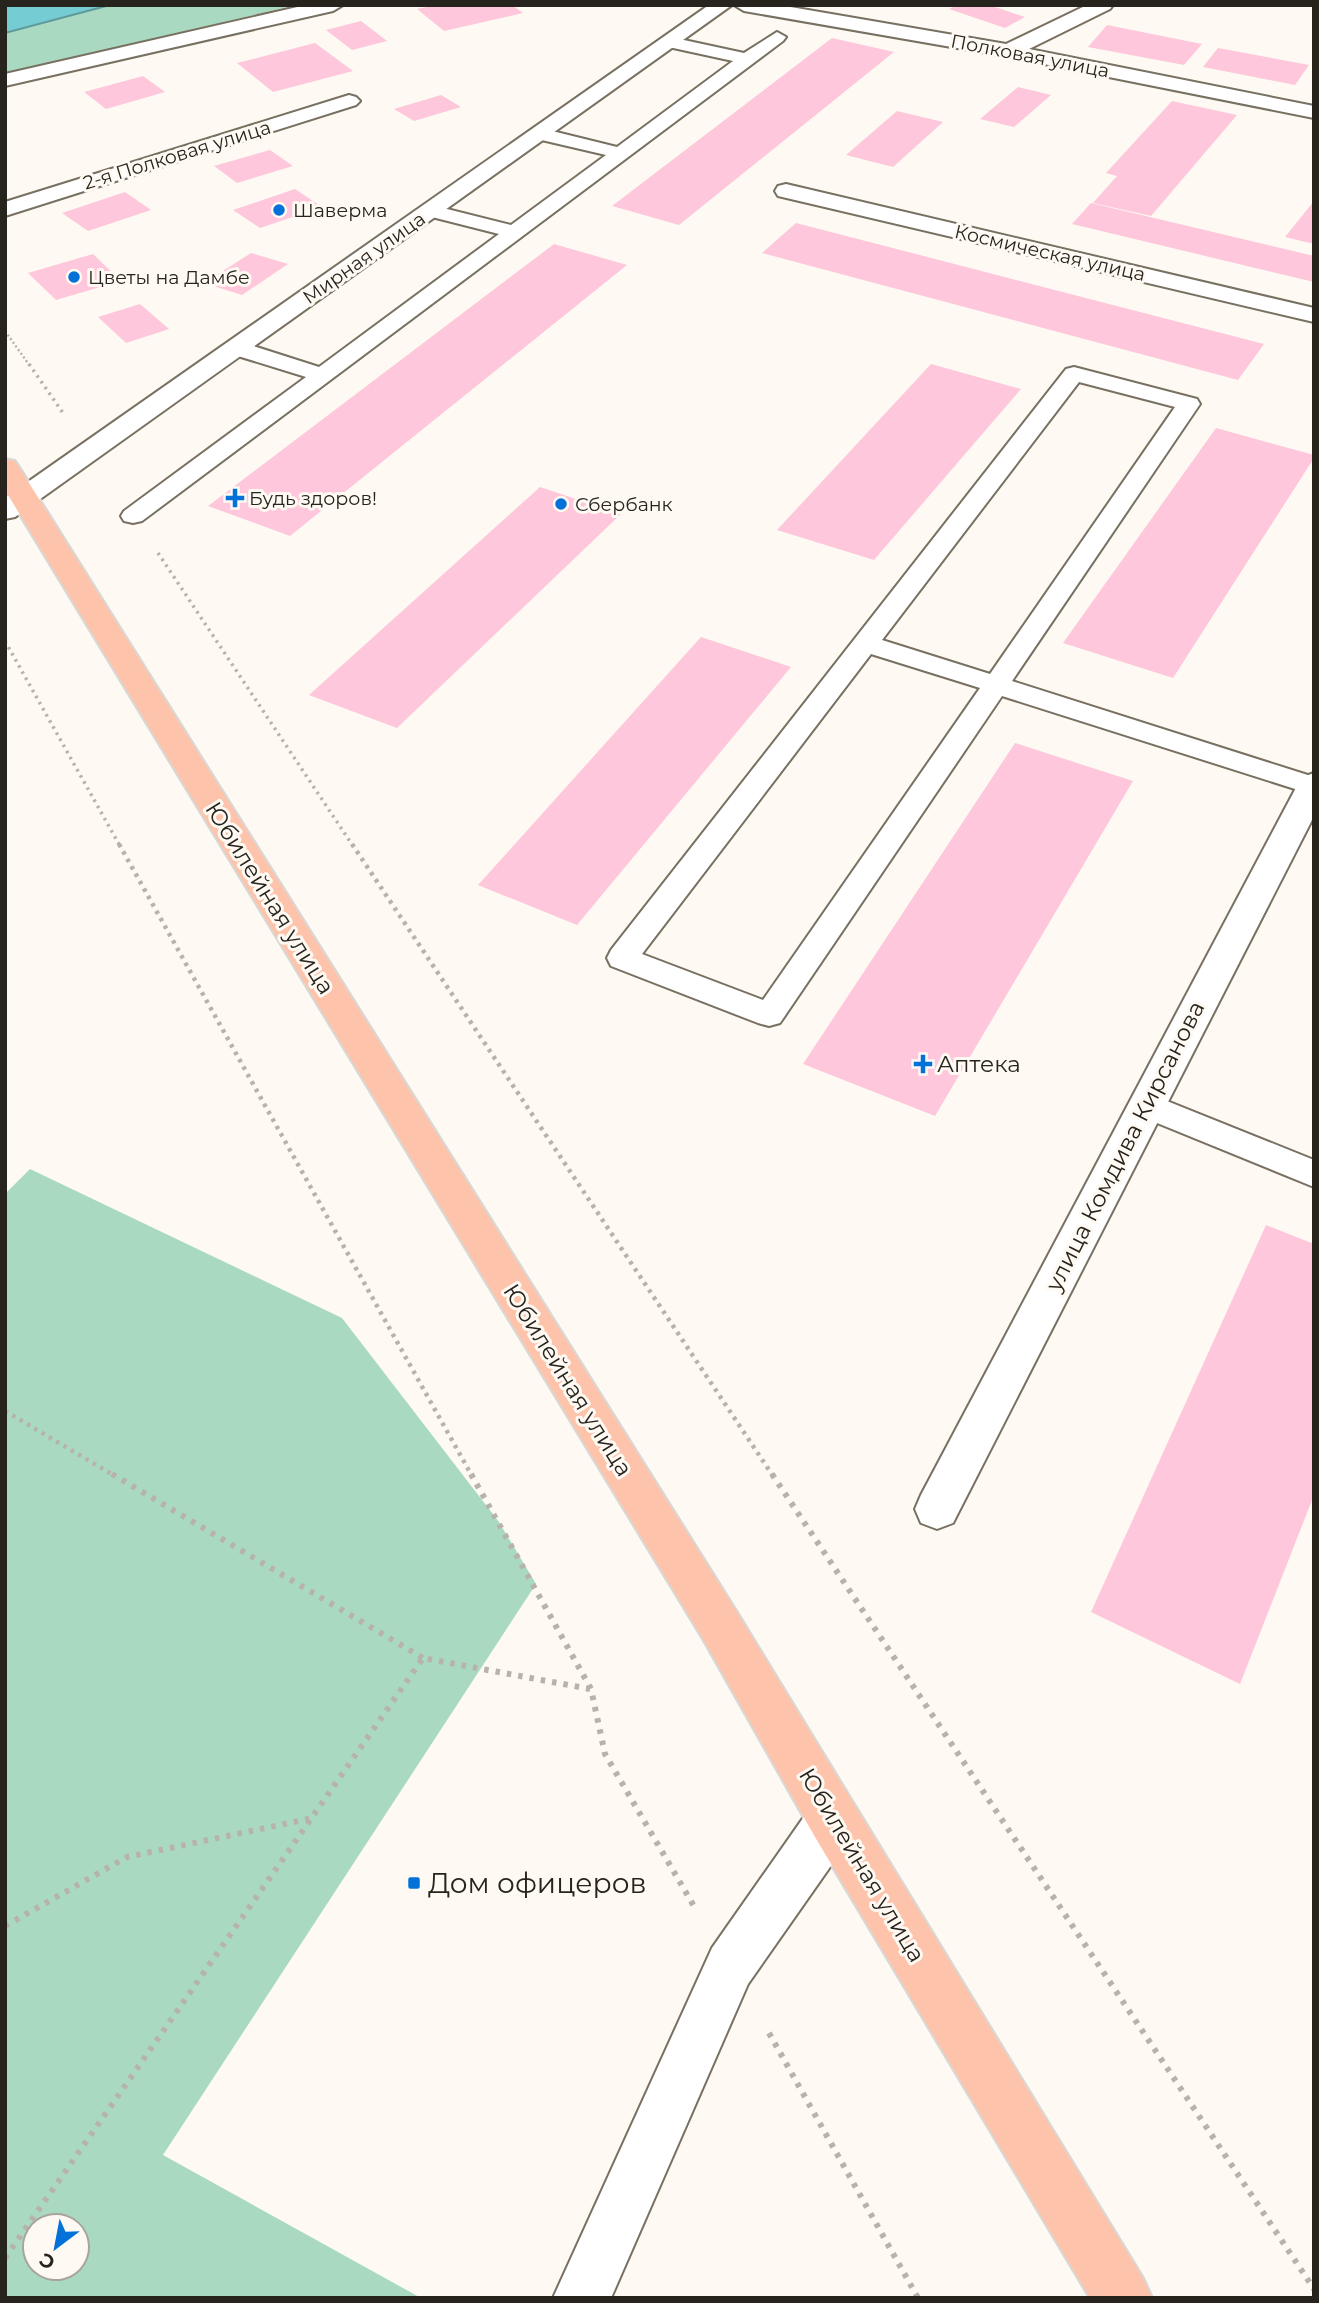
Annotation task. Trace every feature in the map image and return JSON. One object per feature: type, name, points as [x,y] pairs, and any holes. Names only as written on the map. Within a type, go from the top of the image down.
[{"type":"main road","name":"Юбилейная улица","points":[[11,492],[719,1624],[833,1819],[1123,2298]]},
{"type":"street","points":[[5,80],[333,5]]},
{"type":"street","name":"Мирная улица","points":[[11,492],[89,451],[722,5]]},
{"type":"street","name":"Полковая улица","points":[[744,5],[1009,51],[1314,112]]},
{"type":"street","points":[[1009,51],[1103,5]]},
{"type":"street","name":"2-я Полковая улица","points":[[5,209],[349,101]]},
{"type":"street","name":"Космическая улица","points":[[786,191],[1314,315]]},
{"type":"street","name":"улица Комдива Кирсанова","points":[[937,1508],[1313,785]]},
{"type":"street","points":[[582,2298],[730,1966],[833,1819]]},
{"type":"lane","points":[[133,516],[777,37]]},
{"type":"lane","points":[[670,42],[745,59]]},
{"type":"lane","points":[[540,134],[619,153]]},
{"type":"lane","points":[[431,211],[513,232]]},
{"type":"lane","points":[[236,348],[322,375]]},
{"type":"lane","points":[[1074,374],[1189,404],[769,1015],[622,958],[865,643],[1074,374]]},
{"type":"lane","points":[[865,643],[1313,785]]},
{"type":"lane","points":[[1147,1105],[1314,1174]]},
{"type":"path","points":[[5,331],[89,451]]},
{"type":"path","points":[[133,516],[1314,2289]]},
{"type":"path","points":[[5,641],[591,1689],[605,1754],[730,1966],[918,2298]]},
{"type":"path","points":[[5,1411],[423,1658],[591,1689]]},
{"type":"path","points":[[5,2258],[423,1658]]},
{"type":"path","points":[[5,1926],[127,1857],[314,1818]]},
{"type":"green space","points":[[110,5],[295,5],[5,75],[5,33]]},
{"type":"green space","points":[[30,1169],[342,1318],[499,1522],[536,1584],[163,2155],[421,2298],[5,2298],[5,1194]]},
{"type":"water","points":[[5,5],[110,5],[5,33]]},
{"type":"building","points":[[436,5],[512,5],[523,13],[444,31],[417,9]]},
{"type":"building","points":[[958,5],[989,5],[1025,17],[1005,28],[949,9]]},
{"type":"building","points":[[361,21],[387,41],[352,50],[326,30]]},
{"type":"building","points":[[1107,25],[1202,44],[1184,65],[1088,47]]},
{"type":"building","points":[[832,38],[894,52],[679,225],[612,206]]},
{"type":"building","points":[[315,43],[353,71],[273,92],[237,63]]},
{"type":"building","points":[[1218,48],[1309,65],[1295,85],[1203,67]]},
{"type":"building","points":[[143,76],[165,92],[106,109],[84,92]]},
{"type":"building","points":[[1018,87],[1051,95],[1014,127],[980,119]]},
{"type":"building","points":[[441,95],[461,107],[414,121],[394,109]]},
{"type":"building","points":[[1172,101],[1237,115],[1151,216],[1093,203],[1117,176],[1106,173]]},
{"type":"building","points":[[897,111],[943,122],[893,167],[846,155]]},
{"type":"building","points":[[270,150],[293,166],[237,183],[214,166]]},
{"type":"building","points":[[295,189],[322,207],[260,228],[233,210]]},
{"type":"building","points":[[125,192],[151,210],[88,231],[62,213]]},
{"type":"building","points":[[1314,201],[1314,244],[1285,237]]},
{"type":"building","points":[[1091,203],[1314,256],[1314,282],[1072,224]]},
{"type":"building","points":[[796,223],[1264,344],[1238,380],[762,253]]},
{"type":"building","points":[[554,244],[627,265],[290,536],[208,506]]},
{"type":"building","points":[[251,253],[288,264],[242,295],[204,283]]},
{"type":"building","name":"Цветы на Дамбе","points":[[93,254],[121,281],[56,300],[28,273]]},
{"type":"building","points":[[140,304],[169,329],[126,343],[98,317]]},
{"type":"building","points":[[931,364],[1021,389],[874,560],[777,530]]},
{"type":"building","points":[[1216,428],[1314,455],[1314,458],[1173,678],[1063,643]]},
{"type":"building","points":[[540,487],[621,514],[397,728],[309,695]]},
{"type":"building","points":[[701,637],[791,667],[577,925],[478,885]]},
{"type":"building","points":[[1015,743],[1133,781],[935,1116],[803,1064]]},
{"type":"building","points":[[1266,1225],[1314,1244],[1314,1495],[1240,1684],[1091,1612]]},
{"type":"place","name":"Шаверма","points":[[279,210]]},
{"type":"place","name":"Цветы на Дамбе","points":[[74,277]]},
{"type":"place","name":"Будь здоров!","points":[[235,498]]},
{"type":"place","name":"Сбербанк","points":[[561,504]]},
{"type":"place","name":"Аптека","points":[[923,1064]]},
{"type":"place","name":"Дом офицеров","points":[[414,1883]]}]
